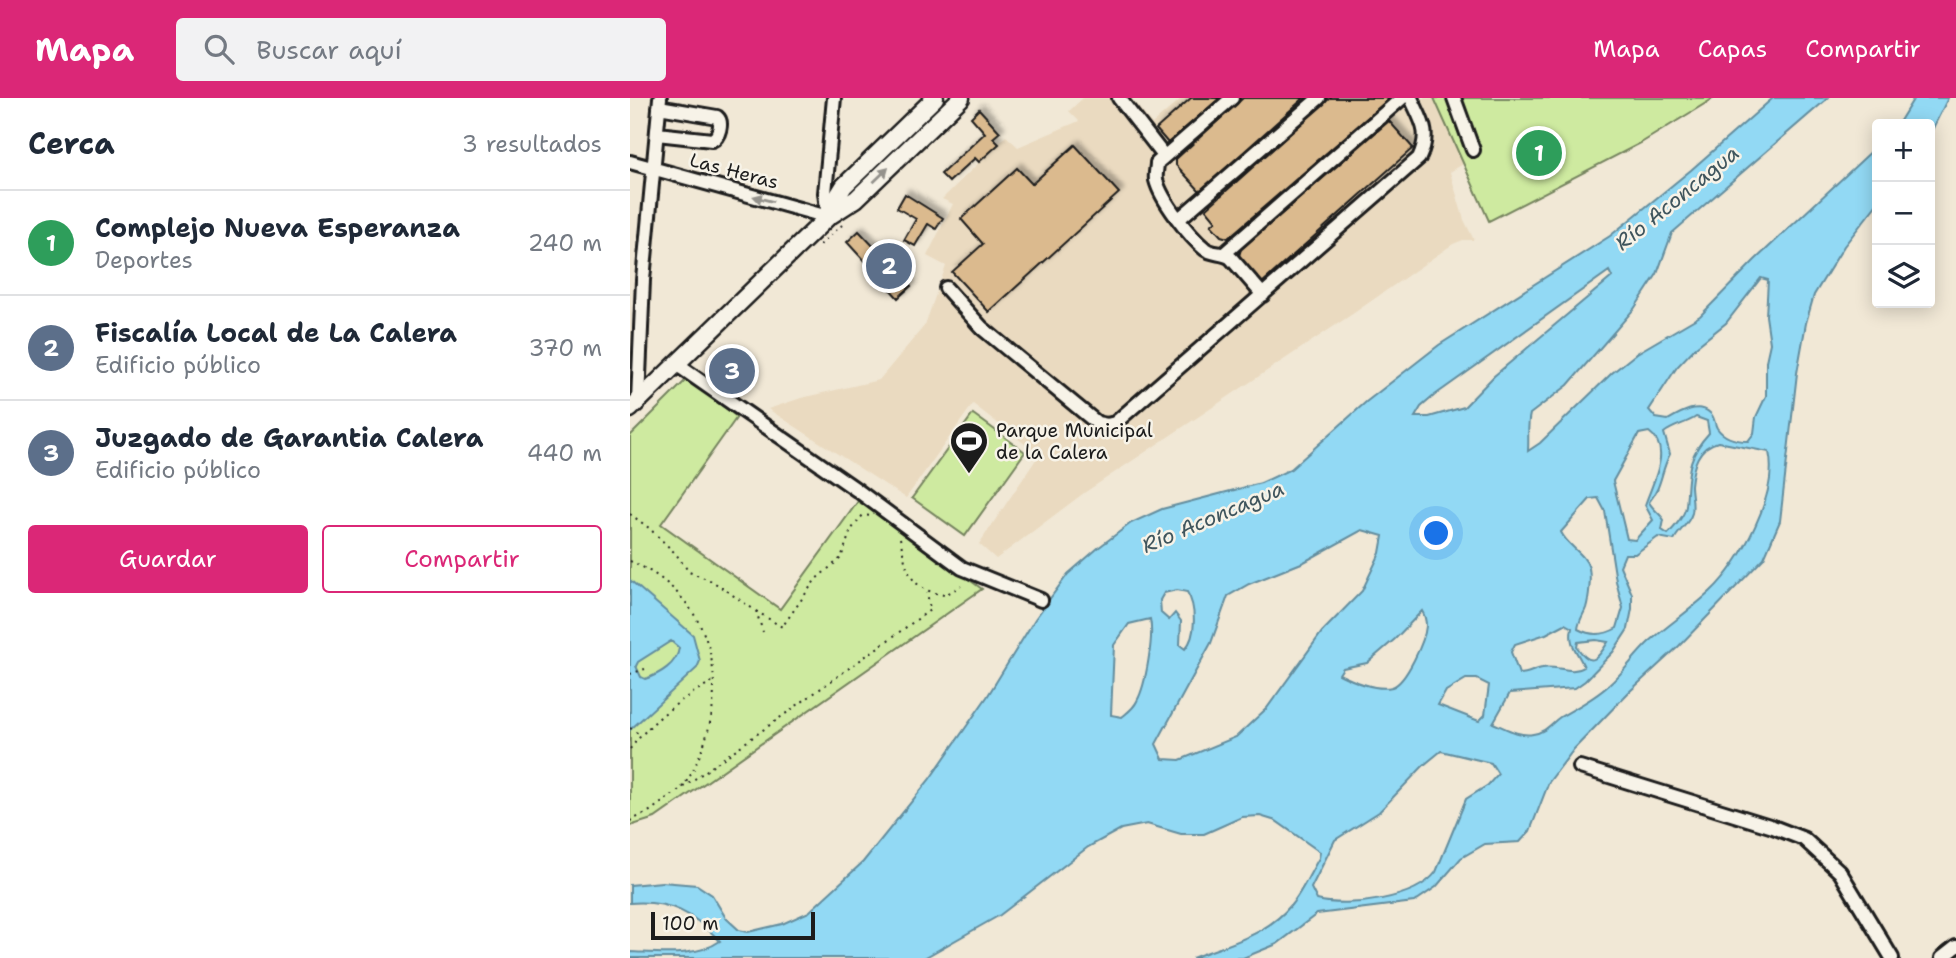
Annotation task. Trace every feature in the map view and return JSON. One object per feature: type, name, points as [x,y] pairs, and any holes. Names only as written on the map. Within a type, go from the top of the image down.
[{"type":"main road","points":[[828,217],[844,186],[935,98]]},
{"type":"main road","points":[[634,405],[828,217],[856,199],[961,98]]},
{"type":"street","points":[[828,217],[825,193],[834,98]]},
{"type":"street","points":[[1119,98],[1164,156]]},
{"type":"street","points":[[1232,98],[1157,163],[1156,177],[1160,189],[1179,219],[1206,250],[1225,253],[1263,295]]},
{"type":"street","points":[[1179,219],[1319,98]]},
{"type":"street","points":[[1225,253],[1402,98]]},
{"type":"street","points":[[946,288],[982,328],[1097,423],[1115,423],[1419,158],[1426,131],[1411,98]]},
{"type":"street","points":[[1454,98],[1473,150]]},
{"type":"street","points":[[634,405],[659,102],[717,117],[720,122],[718,135],[712,140],[657,134]]},
{"type":"street","name":"Las Heras","points":[[630,162],[828,217]]},
{"type":"street","points":[[630,289],[643,280]]},
{"type":"street","points":[[676,364],[857,490],[962,568],[1041,600]]},
{"type":"street","points":[[1580,767],[1804,839],[1840,872],[1892,958]]},
{"type":"street","points":[[1942,958],[1956,947]]},
{"type":"path","points":[[630,514],[676,554],[689,572],[712,581],[782,627],[816,579],[841,558],[851,530],[863,515],[873,516]]},
{"type":"path","points":[[899,535],[909,575],[927,592],[945,596],[961,586]]},
{"type":"path","points":[[630,561],[668,583],[687,603],[702,627],[711,652],[715,680],[714,706],[707,735],[688,779],[679,790]]},
{"type":"path","points":[[630,821],[650,811],[930,610],[927,592]]},
{"type":"path","points":[[756,611],[763,632]]},
{"type":"path","points":[[630,674],[643,668]]},
{"type":"path","points":[[630,749],[639,735],[674,705],[715,680]]},
{"type":"path","points":[[630,728],[639,735]]},
{"type":"shaded area","points":[[1083,98],[1131,98],[1152,124],[1182,98],[1434,98],[1463,164],[1450,172],[1464,220],[1474,240],[1453,244],[1084,493],[996,559],[979,544],[1039,455],[973,404],[906,498],[768,409],[801,398],[879,380],[925,325],[946,266],[927,256],[953,204],[942,199],[1006,136],[1018,147],[1079,121],[1069,111]]},
{"type":"green space","points":[[1434,98],[1714,98],[1641,143],[1489,221]]},
{"type":"green space","points":[[687,379],[737,417],[661,524],[780,609],[859,500],[982,589],[655,818],[630,826],[630,436]]},
{"type":"green space","name":"Parque Municipal de la Calera","points":[[973,414],[1025,452],[965,536],[912,498]]},
{"type":"water","name":"Río Aconcagua","points":[[1773,98],[1828,98],[1672,233],[1657,274],[1634,309],[1568,385],[1530,414],[1528,451],[1637,353],[1700,316],[1755,260],[1872,151],[1872,210],[1844,246],[1814,295],[1806,323],[1797,373],[1780,521],[1764,558],[1574,749],[1549,782],[1530,831],[1520,842],[1485,844],[1461,858],[1436,887],[1414,902],[1317,914],[1277,944],[1243,958],[1192,958],[1258,932],[1281,916],[1299,894],[1320,852],[1276,821],[1260,816],[1242,817],[1204,834],[1181,834],[1147,824],[1121,829],[1088,847],[1000,915],[924,958],[630,958],[630,952],[689,952],[720,941],[680,910],[657,904],[630,903],[630,885],[662,882],[697,885],[712,895],[726,918],[739,930],[748,932],[782,924],[809,912],[863,862],[929,780],[987,697],[1035,619],[1068,574],[1098,548],[1131,523],[1162,509],[1261,483],[1291,469],[1366,402],[1439,345],[1610,236]],"holes":[[[1609,271],[1612,277],[1494,376],[1464,407],[1429,417],[1415,417],[1421,407]],[[1761,278],[1768,280],[1766,316],[1770,343],[1766,361],[1766,396],[1756,417],[1754,433],[1748,441],[1727,437],[1717,428],[1712,415],[1700,408],[1678,414],[1668,420],[1656,418],[1649,410],[1677,367],[1696,347],[1726,323]],[[1696,417],[1707,421],[1709,433],[1692,459],[1685,510],[1668,534],[1662,530],[1664,520],[1649,502],[1657,490],[1670,454],[1664,433]],[[1649,432],[1656,439],[1660,457],[1656,477],[1645,505],[1653,520],[1635,540],[1627,539],[1613,481],[1639,434]],[[1718,442],[1769,452],[1771,469],[1763,507],[1745,546],[1723,579],[1704,598],[1649,642],[1603,690],[1560,717],[1545,730],[1523,734],[1493,723],[1510,693],[1575,688],[1613,652],[1628,629],[1632,609],[1632,594],[1620,566],[1625,554],[1635,554],[1658,537],[1674,540],[1691,517],[1693,471],[1706,448]],[[1598,498],[1605,511],[1623,608],[1617,628],[1598,634],[1578,629],[1588,599],[1589,568],[1584,558],[1561,532],[1590,499]],[[1362,530],[1383,536],[1380,553],[1362,591],[1322,632],[1267,708],[1236,737],[1180,760],[1163,759],[1156,744],[1211,643],[1228,596],[1249,584],[1304,562]],[[1177,590],[1187,592],[1194,621],[1192,637],[1185,649],[1180,645],[1181,621],[1175,613],[1169,620],[1161,613],[1160,600],[1164,593]],[[1422,611],[1426,626],[1422,641],[1409,670],[1397,684],[1379,688],[1364,685],[1339,674],[1343,668],[1367,663],[1395,639]],[[1150,619],[1150,648],[1146,673],[1134,706],[1122,717],[1111,715],[1114,645],[1129,624]],[[1565,624],[1572,628],[1572,644],[1584,667],[1574,670],[1542,668],[1519,674],[1511,652],[1515,644],[1546,634]],[[1578,642],[1608,642],[1594,659],[1586,658],[1577,647]],[[1466,679],[1477,679],[1489,685],[1485,715],[1479,721],[1438,705],[1446,691]],[[1441,751],[1491,763],[1498,774],[1488,785],[1466,799],[1436,872],[1426,881],[1413,889],[1381,899],[1346,903],[1317,900],[1311,888],[1335,840],[1379,812]]]},
{"type":"water","points":[[1914,98],[1948,98],[1935,124],[1935,119],[1901,119]]},
{"type":"water","points":[[630,580],[693,635],[700,661],[697,668],[630,730]],"holes":[[[671,641],[679,648],[678,654],[667,668],[645,679],[641,677],[636,666],[638,662]]]},
{"type":"building","points":[[1191,98],[1220,98],[1168,143],[1156,129]]},
{"type":"building","points":[[1243,98],[1304,98],[1200,191],[1176,165],[1176,159]]},
{"type":"building","points":[[1330,98],[1390,98],[1228,238],[1221,236],[1211,225],[1216,221],[1206,209]]},
{"type":"building","points":[[979,109],[1000,132],[993,138],[999,144],[979,162],[975,158],[949,182],[941,174],[985,133],[971,117]]},
{"type":"building","points":[[1389,121],[1413,148],[1262,283],[1239,256],[1241,249]]},
{"type":"building","points":[[1075,145],[1119,193],[989,312],[952,272],[983,244],[961,219],[1017,168],[1032,184]]},
{"type":"building","points":[[905,194],[943,218],[936,229],[928,224],[915,246],[904,240],[916,219],[897,208]]},
{"type":"building","points":[[859,231],[911,286],[898,298],[847,242]]},
{"type":"place","name":"Complejo Nueva Esperanza","points":[[1539,153]]},
{"type":"place","name":"Fiscalía Local de La Calera","points":[[889,266]]},
{"type":"place","name":"Juzgado de Garantia Calera","points":[[732,371]]},
{"type":"place","name":"Parque Municipal de la Calera","points":[[969,475]]}]
